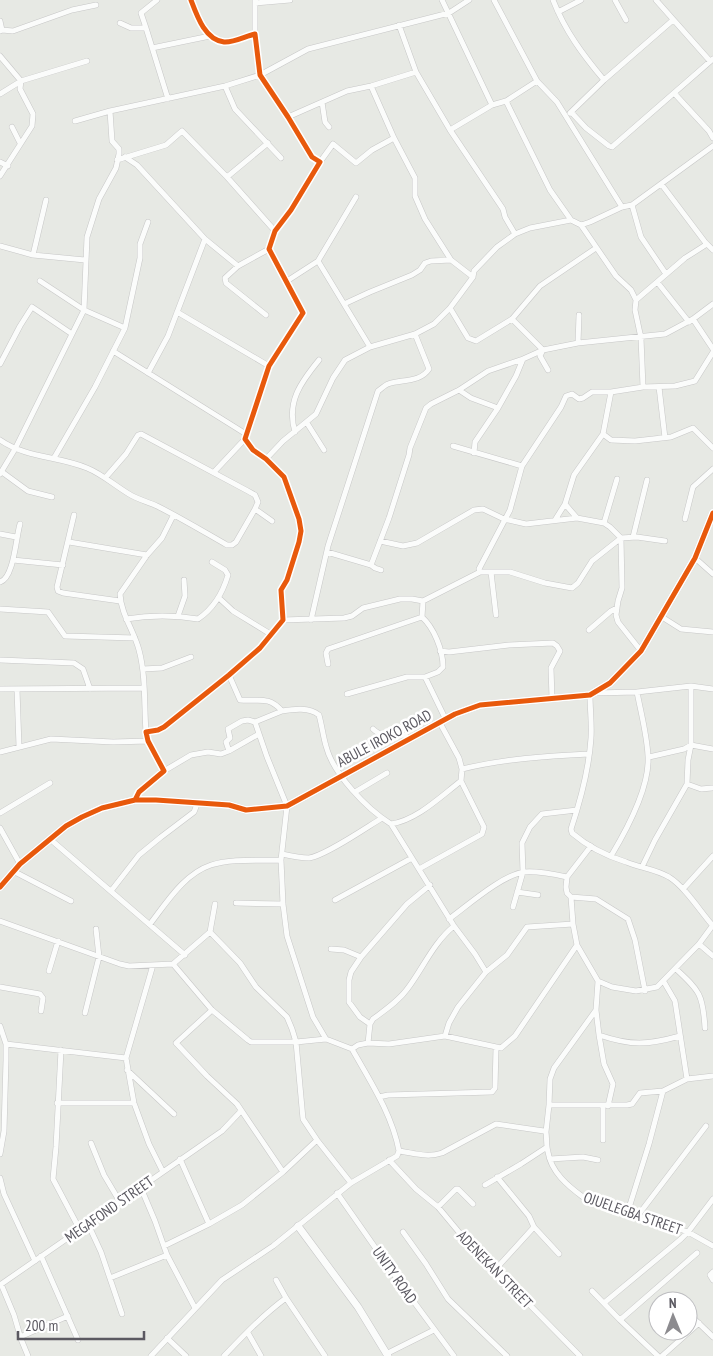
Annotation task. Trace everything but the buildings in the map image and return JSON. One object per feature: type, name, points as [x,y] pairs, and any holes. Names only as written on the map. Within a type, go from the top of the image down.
[{"type":"street","points":[[157,0],[141,13],[168,99]]},
{"type":"street","points":[[192,0],[196,13],[210,36]]},
{"type":"street","points":[[290,0],[255,1],[255,34],[260,75],[312,157],[320,162]]},
{"type":"street","points":[[442,0],[492,105]]},
{"type":"street","points":[[75,121],[110,111],[225,86],[260,75],[308,49],[449,13],[469,0]]},
{"type":"street","points":[[494,0],[537,81],[557,102],[622,207]]},
{"type":"street","points":[[553,0],[581,53],[604,80]]},
{"type":"street","points":[[558,12],[581,0]]},
{"type":"street","points":[[615,0],[626,20]]},
{"type":"street","points":[[571,112],[586,128],[609,146],[612,146],[711,60],[656,0]]},
{"type":"street","points":[[0,21],[1,31],[13,31],[72,10],[96,5]]},
{"type":"street","points":[[567,117],[604,80],[673,20]]},
{"type":"street","points":[[120,23],[131,28],[146,28]]},
{"type":"street","points":[[399,25],[416,72],[450,130],[503,209],[505,218],[515,234]]},
{"type":"street","points":[[152,48],[210,36],[225,42],[255,34]]},
{"type":"street","points":[[0,56],[21,80],[20,89],[32,114],[32,126],[0,176]]},
{"type":"street","points":[[0,94],[21,80],[86,61]]},
{"type":"street","points":[[288,117],[346,92],[416,72]]},
{"type":"street","points":[[450,130],[492,105],[506,101],[537,81]]},
{"type":"street","points":[[225,86],[235,109],[281,158]]},
{"type":"street","points":[[372,86],[394,138],[415,178],[415,196],[425,219],[451,260],[473,277]]},
{"type":"street","points":[[674,93],[711,129],[713,138]]},
{"type":"street","points":[[506,101],[550,190],[571,220],[581,225],[616,276],[631,290],[636,300],[635,310],[641,338],[643,387]]},
{"type":"street","points":[[322,102],[325,122],[329,127]]},
{"type":"street","points":[[52,497],[28,491],[1,473],[15,449],[84,310],[87,237],[99,200],[116,168],[119,154],[112,140],[110,111]]},
{"type":"street","points":[[12,126],[20,143]]},
{"type":"street","points":[[117,160],[166,145],[182,131],[275,231]]},
{"type":"street","points":[[266,314],[226,284],[225,278],[238,266],[269,249],[275,231],[291,210],[333,144],[356,164],[372,150],[394,138]]},
{"type":"street","points":[[226,177],[268,143]]},
{"type":"street","points":[[581,225],[622,207],[632,205],[713,146]]},
{"type":"street","points":[[125,157],[136,165],[205,238],[238,266]]},
{"type":"street","points":[[0,162],[8,166]]},
{"type":"street","points":[[662,185],[713,250]]},
{"type":"street","points":[[287,281],[318,261],[356,197]]},
{"type":"street","points":[[33,255],[46,200]]},
{"type":"street","points":[[632,205],[641,237],[666,274]]},
{"type":"street","points":[[266,459],[283,441],[316,414],[329,385],[345,360],[370,347],[415,334],[434,324],[450,308],[473,277],[474,271],[497,247],[515,234],[530,228],[571,220]]},
{"type":"street","points":[[54,458],[125,328],[140,258],[140,244],[148,222]]},
{"type":"street","points":[[148,373],[168,336],[205,238]]},
{"type":"street","points":[[636,300],[685,258],[707,244]]},
{"type":"street","points":[[0,246],[33,255],[85,260]]},
{"type":"street","points":[[450,308],[470,341],[476,341],[512,319],[540,286],[596,248]]},
{"type":"street","points":[[214,472],[245,437],[269,366],[303,313],[269,249]]},
{"type":"street","points":[[344,304],[412,275],[420,270],[425,263],[451,260]]},
{"type":"street","points":[[318,261],[370,347]]},
{"type":"street","points":[[40,281],[84,310],[125,328]]},
{"type":"street","points":[[480,572],[479,570],[510,510],[522,466],[561,407],[566,396],[572,394],[579,399],[592,392],[674,386],[695,381],[713,350],[691,320],[658,283]]},
{"type":"street","points":[[371,565],[389,518],[410,448],[426,408],[504,364],[523,359],[542,350],[578,343],[641,338],[665,334],[691,320],[713,304]]},
{"type":"street","points":[[0,364],[32,307],[72,334]]},
{"type":"street","points":[[177,312],[269,366]]},
{"type":"street","points":[[578,343],[579,315]]},
{"type":"street","points":[[512,319],[542,350]]},
{"type":"street","points":[[311,620],[327,552],[378,391],[386,384],[424,376],[429,369],[415,334]]},
{"type":"street","points":[[542,350],[540,356],[548,370]]},
{"type":"street","points":[[114,351],[245,437],[253,450],[266,459],[284,477],[300,519],[301,530],[300,542],[287,580],[281,590],[284,620],[272,636],[229,675],[164,727],[146,732]]},
{"type":"street","points":[[474,453],[475,442],[498,408],[523,359]]},
{"type":"street","points":[[295,432],[292,421],[295,398],[301,383],[319,360]]},
{"type":"street","points":[[659,387],[665,438]]},
{"type":"street","points":[[460,390],[471,398],[498,408]]},
{"type":"street","points":[[556,520],[565,504],[574,475],[603,434],[611,392]]},
{"type":"street","points":[[306,423],[324,450]]},
{"type":"street","points":[[603,434],[607,439],[620,441],[665,438],[693,428],[713,448]]},
{"type":"street","points":[[0,440],[15,449],[72,462],[106,478],[130,494],[159,507],[228,545],[236,542],[258,502],[254,495],[141,434],[138,435],[126,454],[106,478]]},
{"type":"street","points":[[453,446],[522,466]]},
{"type":"street","points":[[685,519],[693,487],[713,469]]},
{"type":"street","points":[[604,523],[617,479]]},
{"type":"street","points":[[633,537],[648,480]]},
{"type":"street","points":[[565,504],[577,518]]},
{"type":"street","points":[[255,509],[272,521]]},
{"type":"street","points":[[380,541],[403,546],[417,543],[478,509],[483,509],[504,519],[526,524],[577,518],[604,523],[622,538],[622,588],[617,608],[618,622],[641,651]]},
{"type":"street","points":[[592,694],[617,677],[641,651],[695,558],[713,513]]},
{"type":"street","points":[[74,515],[57,587],[58,591],[120,601]]},
{"type":"street","points":[[164,771],[148,741],[143,669],[135,638],[120,601],[120,594],[147,555],[162,538],[173,516]]},
{"type":"street","points":[[0,582],[6,579],[13,560],[20,524]]},
{"type":"street","points":[[0,534],[16,537]]},
{"type":"street","points":[[284,620],[344,618],[352,616],[363,608],[400,599],[423,601],[480,572],[510,572],[545,583],[572,588],[578,583],[592,561],[622,538],[633,537],[665,541]]},
{"type":"street","points":[[69,542],[147,555]]},
{"type":"street","points":[[327,552],[371,565],[381,570]]},
{"type":"street","points":[[695,558],[713,574]]},
{"type":"street","points":[[13,560],[63,565]]},
{"type":"street","points":[[126,619],[151,615],[198,619],[203,616],[219,598],[228,575],[225,570],[212,562]]},
{"type":"street","points":[[491,572],[496,615]]},
{"type":"street","points":[[178,616],[185,596],[184,580]]},
{"type":"street","points":[[219,598],[233,611],[272,636]]},
{"type":"street","points":[[348,694],[407,677],[425,677],[438,672],[443,667],[435,634],[422,617],[423,601]]},
{"type":"street","points":[[589,630],[617,608]]},
{"type":"street","points":[[0,610],[48,612],[65,636],[135,638]]},
{"type":"street","points":[[328,664],[326,653],[328,649],[422,617]]},
{"type":"street","points":[[662,617],[681,629],[713,632]]},
{"type":"street","points":[[440,651],[449,652],[509,645],[553,643],[560,651],[552,668],[552,698]]},
{"type":"street","points":[[443,661],[449,652]]},
{"type":"street","points":[[143,669],[162,668],[191,656]]},
{"type":"street","points":[[0,660],[74,662],[83,669],[90,689]]},
{"type":"street","points":[[229,675],[240,700],[265,699],[277,706],[282,712]]},
{"type":"street","points":[[420,869],[482,834],[484,830],[461,781],[462,769],[459,758],[425,677]]},
{"type":"street","points":[[592,694],[637,692],[690,686],[713,689]]},
{"type":"street","points":[[642,867],[687,784],[691,745],[690,686]]},
{"type":"street","points":[[0,689],[144,688]]},
{"type":"street","points":[[17,689],[20,747]]},
{"type":"street","points":[[611,856],[625,831],[639,799],[646,776],[648,757],[637,692]]},
{"type":"street","points":[[592,694],[589,754],[585,781],[571,829],[572,833],[591,846],[611,856],[642,867],[654,869],[668,877],[683,889],[713,925],[699,944],[658,987],[645,991],[624,990],[598,981]]},
{"type":"street","name":"ABULE IROKO ROAD","points":[[0,887],[20,864],[66,826],[102,808],[135,800],[198,802],[229,805],[246,810],[287,806],[455,714],[480,705],[592,694]]},
{"type":"street","points":[[229,751],[226,742],[230,738],[228,729],[242,721],[255,722],[294,709],[310,711],[319,715],[326,747],[341,776],[382,818],[391,824],[430,885],[448,919],[475,954],[486,972]]},
{"type":"street","points":[[255,722],[287,806],[282,857],[282,904],[287,936],[313,1016],[326,1039]]},
{"type":"street","points":[[372,729],[378,734],[405,735],[408,739]]},
{"type":"street","points":[[135,800],[139,792],[164,771],[191,755],[208,752],[221,754],[258,734]]},
{"type":"street","points":[[0,752],[51,740],[148,741]]},
{"type":"street","points":[[648,757],[684,749],[691,745],[713,749]]},
{"type":"street","points":[[462,769],[494,761],[540,756],[589,754]]},
{"type":"street","points":[[355,792],[387,773]]},
{"type":"street","points":[[391,824],[402,822],[461,781]]},
{"type":"street","points":[[0,813],[50,783]]},
{"type":"street","points":[[687,784],[701,789],[712,788]]},
{"type":"street","points":[[111,891],[145,850],[194,812],[198,802]]},
{"type":"street","points":[[513,908],[523,872],[522,843],[530,827],[542,814],[577,810]]},
{"type":"street","points":[[150,924],[174,892],[195,873],[212,865],[282,857],[309,858],[343,842],[382,818]]},
{"type":"street","points":[[0,828],[20,864]]},
{"type":"street","points":[[50,839],[185,955]]},
{"type":"street","points":[[591,846],[567,877],[566,887],[567,893],[571,897],[577,945],[598,981],[596,1010],[599,1035],[604,1064],[613,1084],[606,1106],[603,1140]]},
{"type":"street","points":[[683,889],[713,856]]},
{"type":"street","points":[[335,900],[412,858]]},
{"type":"street","points":[[13,871],[71,901]]},
{"type":"street","points":[[448,919],[509,877],[523,872],[548,873],[567,877]]},
{"type":"street","points":[[370,1024],[360,1017],[349,1002],[351,972],[361,957],[407,904],[430,885]]},
{"type":"street","points":[[518,892],[538,895]]},
{"type":"street","points":[[571,897],[596,899],[628,919],[636,940],[645,991]]},
{"type":"street","points":[[236,903],[282,904]]},
{"type":"street","points":[[0,921],[129,966],[173,964],[210,932],[215,904]]},
{"type":"street","points":[[445,1036],[458,1006],[486,972],[507,955],[528,927],[573,924]]},
{"type":"street","points":[[368,1043],[370,1024],[373,1019],[401,997],[448,930],[454,926]]},
{"type":"street","points":[[85,1013],[98,956],[96,929]]},
{"type":"street","points":[[210,932],[240,962],[256,987],[287,1017],[296,1042],[303,1119],[351,1183]]},
{"type":"street","points":[[49,971],[58,941]]},
{"type":"street","points":[[699,944],[713,956]]},
{"type":"street","points":[[352,1048],[368,1043],[389,1044],[445,1036],[465,1039],[496,1048],[505,1045],[514,1036],[577,945]]},
{"type":"street","points":[[332,949],[344,950],[361,957]]},
{"type":"street","points":[[151,1356],[222,1280],[273,1246],[351,1183],[397,1156],[399,1151],[393,1129],[379,1097],[352,1048],[326,1039],[296,1042],[252,1042],[212,1010],[173,964]]},
{"type":"street","name":"MEGAFOND STREET","points":[[1,1285],[164,1172],[149,1144],[134,1103],[126,1058],[153,965]]},
{"type":"street","points":[[676,969],[694,986],[701,998],[705,1028]]},
{"type":"street","points":[[664,982],[675,1001],[687,1079]]},
{"type":"street","points":[[0,987],[40,994],[43,998],[41,1011]]},
{"type":"street","points":[[212,1010],[176,1043],[237,1104],[283,1172]]},
{"type":"street","points":[[399,1151],[422,1156],[434,1156],[496,1124],[544,1130],[546,1132],[550,1079],[554,1068],[596,1010]]},
{"type":"street","points":[[0,1026],[6,1044],[4,1131],[0,1154]]},
{"type":"street","points":[[599,1035],[632,1044],[661,1041],[680,1036]]},
{"type":"street","points":[[6,1044],[126,1058]]},
{"type":"street","points":[[379,1097],[388,1094],[492,1092],[495,1088],[496,1048]]},
{"type":"street","points":[[61,1050],[53,1179],[80,1230]]},
{"type":"street","points":[[127,1070],[174,1114]]},
{"type":"street","points":[[549,1105],[606,1106],[632,1104],[640,1093],[663,1091],[687,1079],[713,1076]]},
{"type":"street","points":[[0,1086],[6,1082]]},
{"type":"street","points":[[628,1211],[663,1091]]},
{"type":"street","points":[[57,1103],[134,1103]]},
{"type":"street","points":[[164,1172],[222,1131],[241,1111]]},
{"type":"street","points":[[639,1214],[706,1126]]},
{"type":"street","name":"OJUELEGBA STREET","points":[[546,1132],[547,1147],[554,1170],[573,1190],[584,1197],[688,1232],[713,1246]]},
{"type":"street","points":[[164,1246],[242,1205],[283,1172],[317,1140]]},
{"type":"street","points":[[91,1142],[104,1175],[120,1202]]},
{"type":"street","points":[[485,1185],[547,1147]]},
{"type":"street","points":[[550,1159],[583,1157],[598,1160]]},
{"type":"street","points":[[180,1159],[209,1224]]},
{"type":"street","name":"ADENEKAN STREET","points":[[389,1160],[416,1190],[438,1207],[466,1242],[580,1356]]},
{"type":"street","points":[[497,1177],[529,1216],[534,1227],[560,1254]]},
{"type":"street","points":[[0,1178],[4,1194],[35,1261]]},
{"type":"street","points":[[141,1188],[167,1255],[195,1308]]},
{"type":"street","points":[[438,1207],[456,1189],[473,1204]]},
{"type":"street","name":"UNITY ROAD","points":[[337,1193],[454,1356]]},
{"type":"street","points":[[604,1303],[688,1232],[713,1199]]},
{"type":"street","points":[[88,1224],[101,1252],[122,1314]]},
{"type":"street","points":[[298,1226],[358,1307],[387,1355],[434,1330]]},
{"type":"street","points":[[494,1271],[534,1227]]},
{"type":"street","points":[[403,1232],[448,1299],[506,1356]]},
{"type":"street","points":[[620,1320],[697,1253]]},
{"type":"street","points":[[110,1278],[167,1255]]},
{"type":"street","points":[[41,1256],[78,1340]]},
{"type":"street","points":[[713,1272],[710,1275],[713,1280]]},
{"type":"street","points":[[276,1280],[325,1356]]},
{"type":"street","points":[[1,1285],[28,1356]]},
{"type":"street","points":[[592,1290],[658,1356]]},
{"type":"street","points":[[224,1356],[261,1318],[286,1298]]},
{"type":"street","points":[[20,1337],[68,1316]]},
{"type":"street","points":[[662,1356],[699,1323],[713,1337]]},
{"type":"street","points":[[248,1333],[261,1356]]},
{"type":"street","points":[[167,1338],[186,1356]]},
{"type":"cycle path","points":[[135,800],[139,792],[164,771],[148,741],[146,732],[164,727],[229,675],[260,648],[283,620],[281,590],[287,580],[301,531],[299,519],[284,477],[266,459],[253,450],[245,439],[269,366],[303,313],[269,249],[275,231],[291,210],[320,162],[312,157],[260,75],[255,34],[231,41],[217,40],[203,26],[191,0]]},
{"type":"cycle path","points":[[0,887],[20,864],[66,826],[102,808],[135,800],[229,805],[246,810],[287,806],[455,714],[480,705],[590,695],[610,683],[641,651],[695,558],[713,513]]}]
